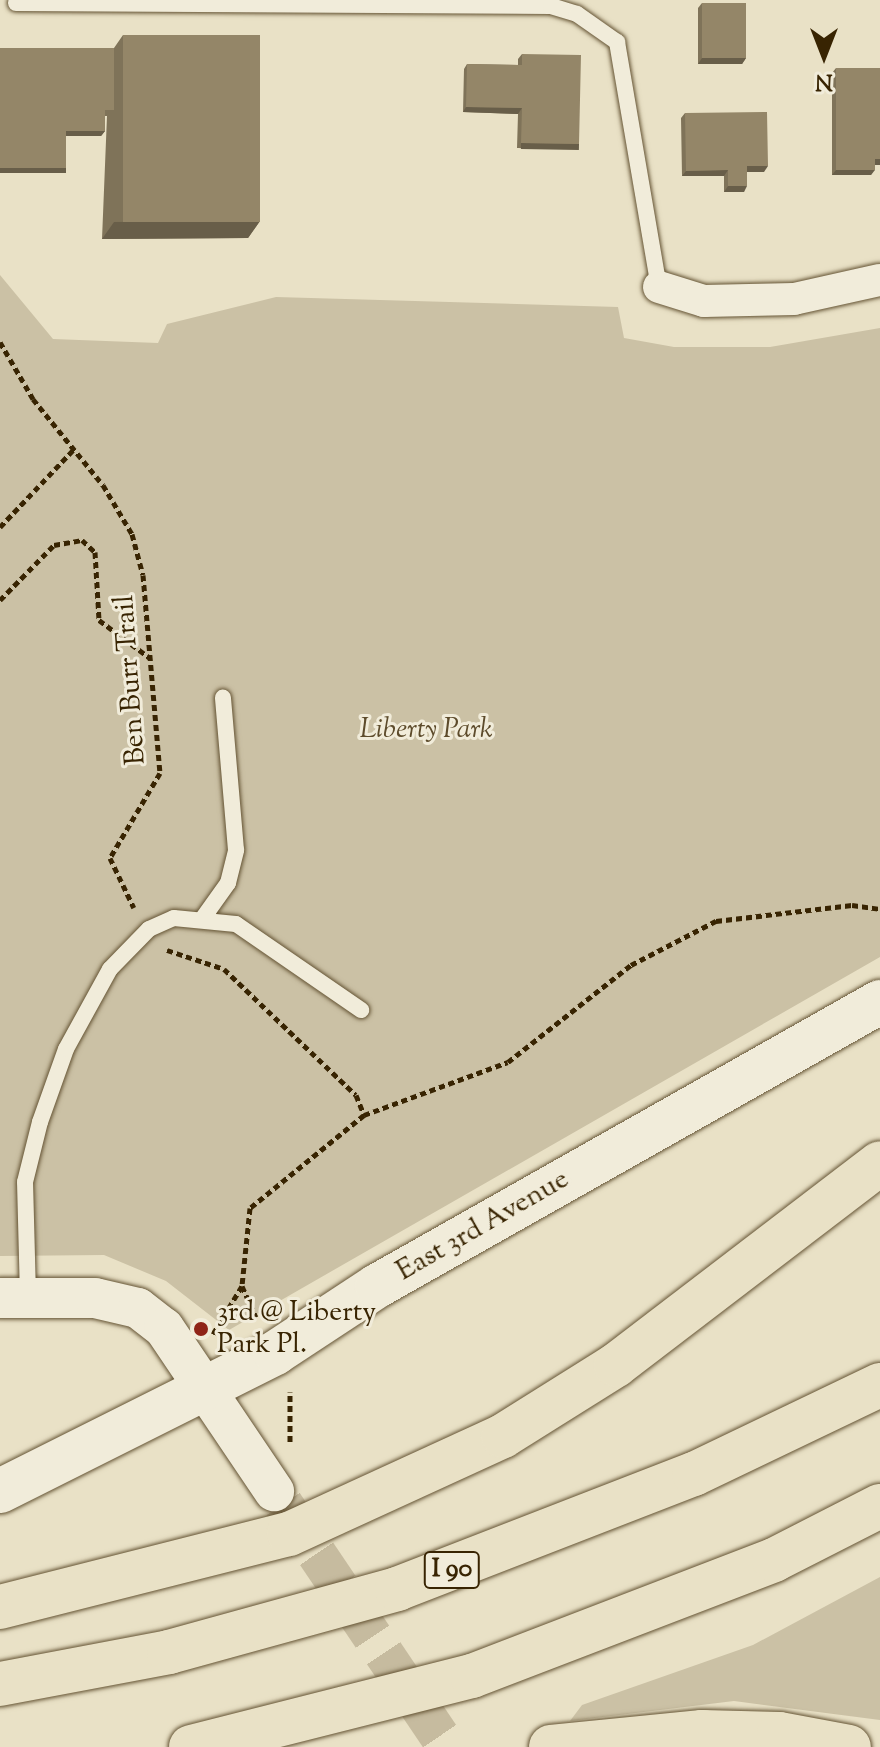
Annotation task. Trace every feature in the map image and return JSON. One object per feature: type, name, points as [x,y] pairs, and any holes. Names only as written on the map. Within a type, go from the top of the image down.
[{"type":"highway","points":[[0,1607],[289,1534],[503,1436],[616,1365],[880,1163]]},
{"type":"highway","name":"I 90","points":[[0,1684],[169,1652],[397,1589],[694,1474],[880,1385]]},
{"type":"highway","points":[[191,1747],[487,1671],[774,1560],[880,1506]]},
{"type":"highway","points":[[551,1747],[702,1732],[779,1734],[849,1747]]},
{"type":"main road","name":"East 3rd Avenue","points":[[0,1491],[209,1389],[880,1002]]},
{"type":"street","points":[[659,287],[704,301],[794,299],[880,280]]},
{"type":"street","points":[[14,1298],[95,1298],[138,1308],[164,1328],[209,1389],[274,1491]]},
{"type":"lane","points":[[16,3],[551,6],[577,14],[617,42],[659,287]]},
{"type":"lane","points":[[203,918],[228,883],[236,850],[223,698]]},
{"type":"lane","points":[[14,1298],[25,1182],[66,1049],[110,969],[149,929],[174,918],[203,918],[236,924],[361,1010]]},
{"type":"path","name":"Ben Burr Trail","points":[[0,342],[73,450],[103,485],[135,547],[151,659],[160,773],[110,858],[135,909]]},
{"type":"path","points":[[0,527],[73,450]]},
{"type":"path","points":[[0,600],[54,545],[82,540],[95,552],[99,620],[151,659]]},
{"type":"path","points":[[212,1334],[242,1286],[250,1208],[364,1115],[508,1062],[631,965],[716,921],[852,905],[880,909]]},
{"type":"path","points":[[163,947],[180,959],[224,969],[356,1095],[364,1115]]},
{"type":"path","points":[[242,1286],[263,1330]]},
{"type":"path","points":[[287,1376],[293,1456]]},
{"type":"green space","name":"Liberty Park","points":[[0,275],[53,339],[158,343],[167,324],[276,297],[618,307],[624,338],[674,347],[770,347],[880,328],[880,957],[229,1330],[166,1281],[104,1255],[0,1256]]},
{"type":"green space","points":[[880,1577],[880,1720],[734,1701],[570,1721],[582,1705],[753,1645]]},
{"type":"building","points":[[702,3],[746,3],[746,58],[702,58]]},
{"type":"building","points":[[123,35],[260,35],[260,222],[123,222]]},
{"type":"building","points":[[0,48],[114,48],[114,110],[105,110],[105,131],[66,131],[66,168],[0,168]]},
{"type":"building","points":[[522,54],[581,55],[579,144],[521,143],[522,108],[466,107],[467,64],[522,65]]},
{"type":"building","points":[[836,68],[880,68],[880,159],[875,159],[875,170],[836,170]]},
{"type":"building","points":[[767,112],[768,166],[747,166],[747,186],[728,186],[728,170],[686,171],[685,113]]},
{"type":"tunnel","points":[[283,1504],[447,1747]]},
{"type":"place","name":"3rd @ Liberty Park Pl.","points":[[201,1329]]}]
